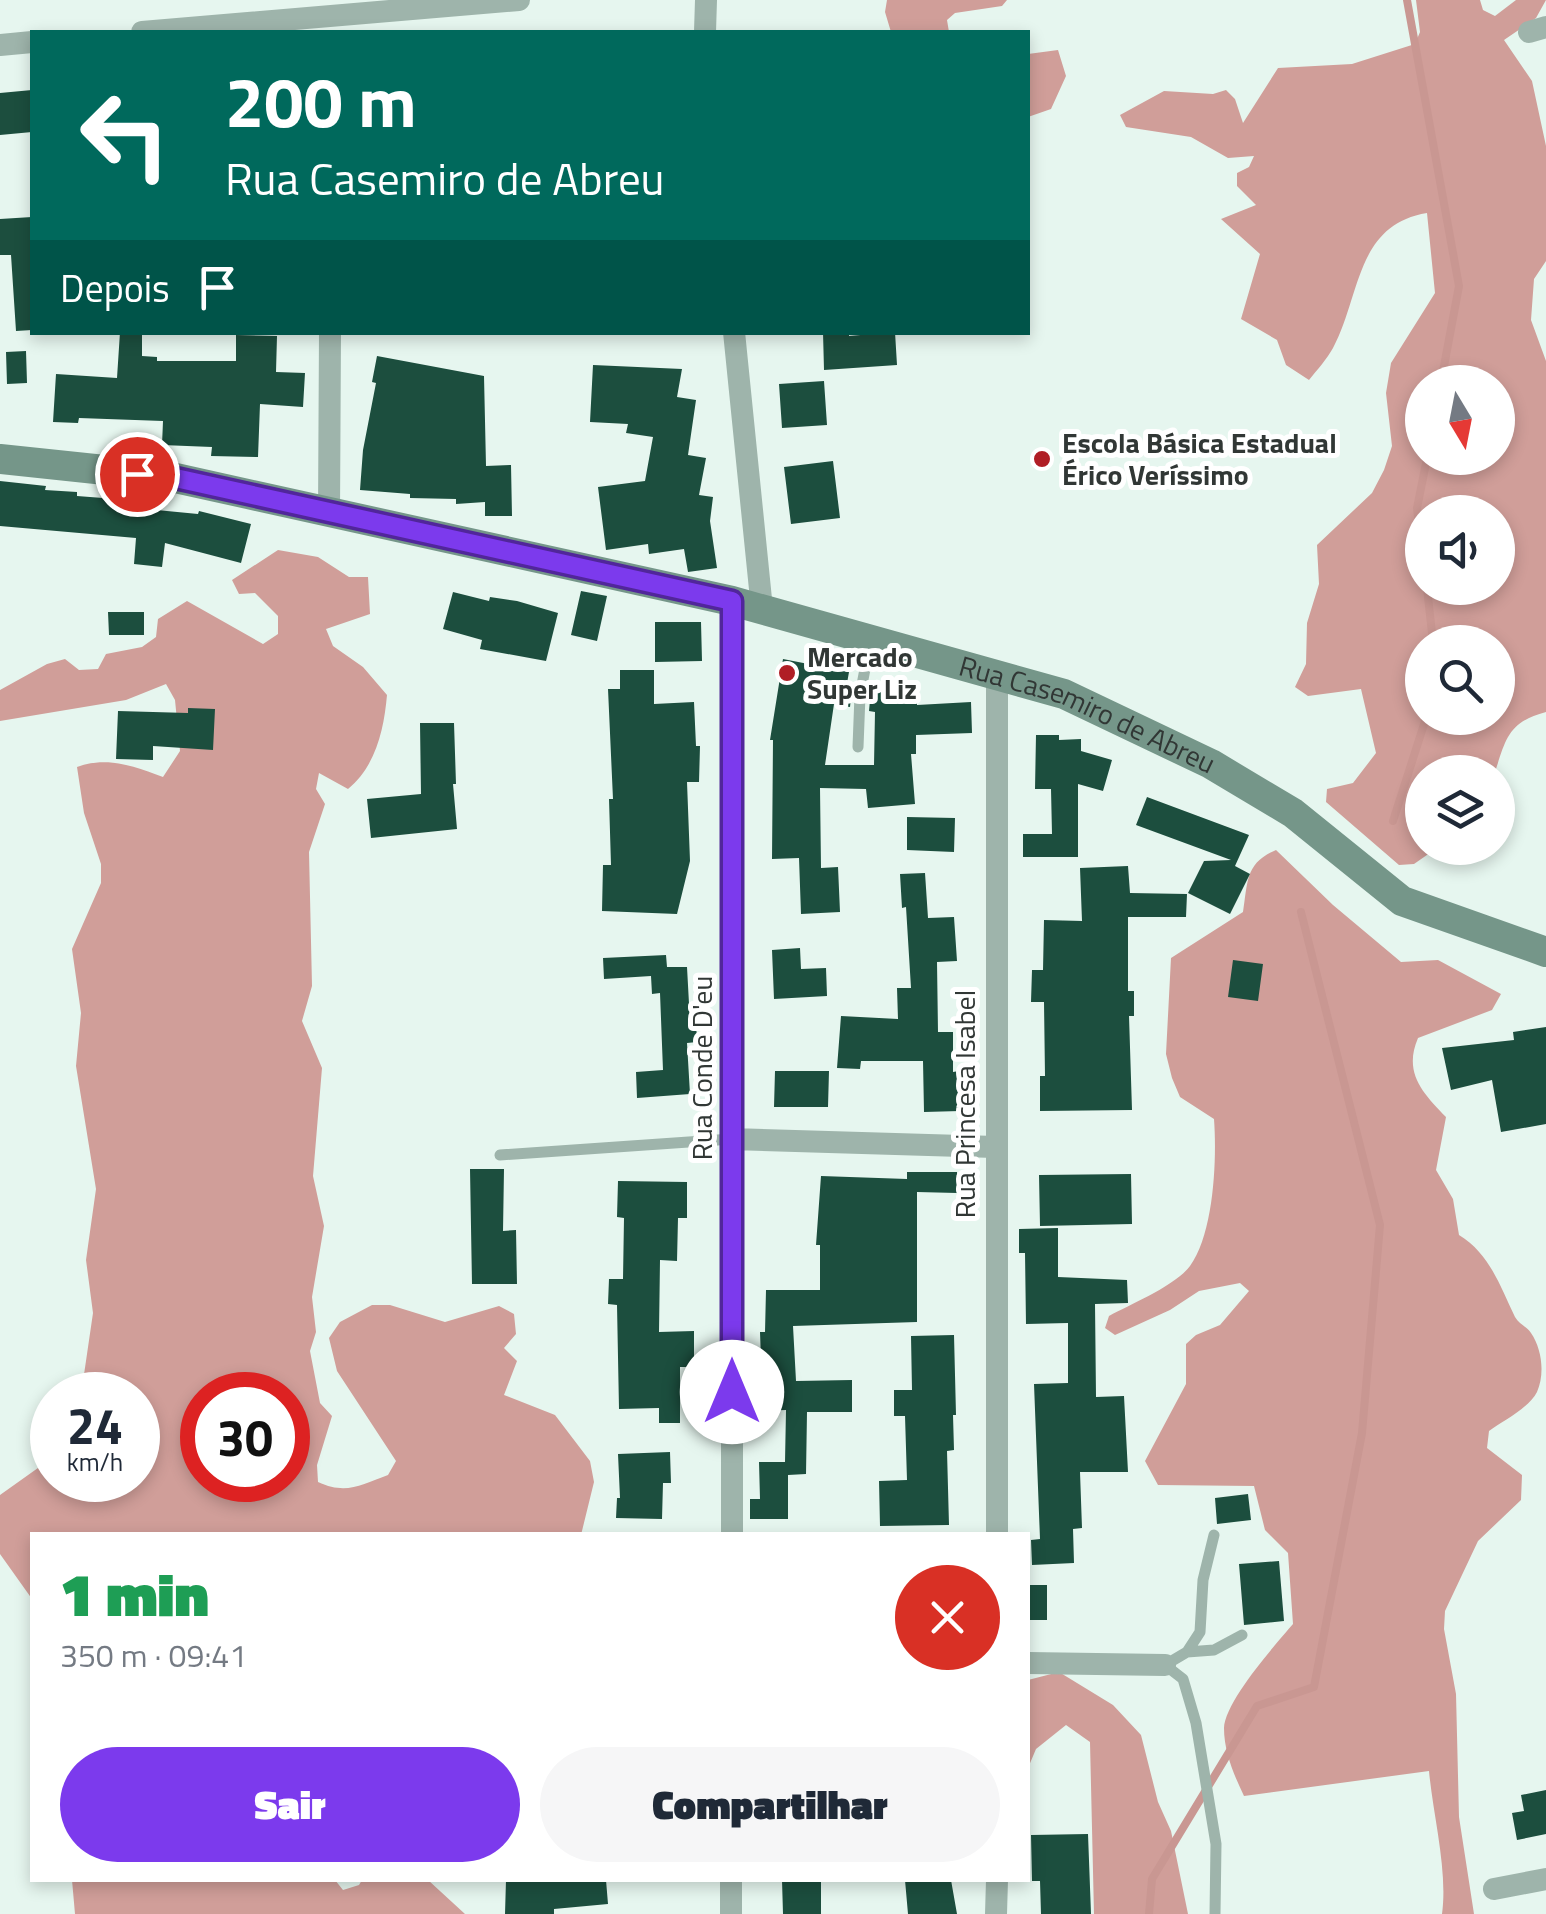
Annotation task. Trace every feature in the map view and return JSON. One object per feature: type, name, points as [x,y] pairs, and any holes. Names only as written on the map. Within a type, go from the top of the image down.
[{"type":"street","points":[[190,30],[332,24],[519,0]]},
{"type":"street","points":[[705,30],[706,0]]},
{"type":"street","points":[[0,44],[30,42]]},
{"type":"street","points":[[329,513],[330,335]]},
{"type":"street","points":[[734,335],[762,609]]},
{"type":"street","name":"Rua Casemiro de Abreu","points":[[0,458],[171,477],[732,601],[1064,694],[1211,764],[1292,813],[1402,901],[1546,952]]},
{"type":"street","name":"Rua Conde D'eu","points":[[732,601],[732,1532]]},
{"type":"street","name":"Rua Princesa Isabel","points":[[997,674],[997,1532]]},
{"type":"street","points":[[732,1139],[995,1147]]},
{"type":"street","points":[[1030,1664],[1164,1665]]},
{"type":"street","points":[[1494,1889],[1546,1879]]},
{"type":"street","points":[[731,1882],[731,1914]]},
{"type":"street","points":[[996,1882],[996,1914]]},
{"type":"lane","points":[[858,748],[860,695],[870,639]]},
{"type":"lane","points":[[500,1156],[732,1139]]},
{"type":"lane","points":[[1187,1652],[1200,1632],[1203,1580],[1214,1535]]},
{"type":"lane","points":[[1215,1914],[1216,1844],[1196,1724],[1183,1679],[1164,1665],[1187,1652],[1214,1650],[1242,1635]]},
{"type":"shaded area","points":[[887,0],[1007,0],[1002,6],[955,13],[947,20],[949,30],[890,30],[885,12]]},
{"type":"shaded area","points":[[1416,0],[1480,0],[1483,10],[1495,16],[1516,0],[1546,0],[1536,18],[1504,40],[1532,81],[1546,146],[1546,261],[1534,279],[1531,320],[1546,361],[1546,712],[1515,728],[1515,625],[1405,625],[1405,735],[1509,735],[1501,755],[1405,755],[1405,865],[1399,865],[1326,802],[1327,789],[1353,783],[1376,753],[1361,689],[1308,696],[1295,687],[1306,664],[1307,623],[1319,584],[1317,545],[1372,493],[1384,470],[1392,446],[1386,393],[1391,363],[1435,293],[1427,213],[1403,220],[1373,247],[1333,348],[1309,380],[1286,365],[1277,340],[1241,319],[1260,254],[1221,219],[1256,205],[1237,186],[1237,173],[1249,167],[1254,156],[1228,158],[1191,137],[1126,127],[1120,115],[1164,91],[1213,94],[1226,90],[1235,99],[1243,123],[1278,68],[1352,64],[1415,44],[1420,32]]},
{"type":"shaded area","points":[[1058,50],[1066,76],[1051,109],[1030,116],[1030,54]]},
{"type":"shaded area","points":[[278,550],[318,557],[349,577],[368,577],[370,614],[326,629],[333,646],[363,667],[387,695],[377,746],[358,780],[348,789],[319,773],[316,789],[325,804],[309,852],[312,986],[302,1021],[322,1068],[313,1176],[324,1226],[312,1297],[316,1332],[310,1351],[320,1403],[332,1416],[317,1465],[318,1482],[337,1488],[361,1485],[388,1475],[396,1461],[337,1371],[329,1338],[340,1322],[372,1305],[390,1305],[445,1322],[499,1306],[514,1314],[516,1334],[504,1348],[517,1361],[504,1395],[555,1415],[590,1461],[594,1482],[582,1532],[30,1532],[30,1596],[0,1554],[0,1495],[30,1474],[30,1502],[160,1502],[160,1372],[84,1372],[93,1313],[86,1260],[96,1189],[76,1066],[81,1013],[72,949],[101,883],[101,864],[84,813],[77,767],[110,762],[163,777],[180,751],[175,700],[166,684],[126,700],[0,721],[0,690],[47,664],[65,659],[79,670],[98,669],[106,654],[142,647],[156,637],[158,619],[187,601],[263,644],[278,634],[278,616],[255,593],[239,594],[232,580]]},
{"type":"shaded area","points":[[1276,850],[1401,962],[1438,960],[1501,994],[1492,1010],[1418,1038],[1413,1062],[1423,1091],[1446,1117],[1436,1170],[1453,1199],[1459,1235],[1486,1261],[1515,1317],[1535,1339],[1541,1362],[1541,1377],[1533,1398],[1489,1431],[1487,1448],[1522,1475],[1521,1500],[1478,1541],[1445,1611],[1444,1629],[1456,1694],[1459,1817],[1474,1914],[1442,1914],[1442,1861],[1429,1771],[1244,1796],[1233,1772],[1224,1737],[1227,1717],[1252,1674],[1293,1624],[1288,1553],[1265,1530],[1254,1486],[1158,1485],[1145,1461],[1186,1384],[1186,1344],[1220,1325],[1249,1291],[1240,1283],[1199,1291],[1170,1310],[1115,1335],[1105,1328],[1109,1316],[1164,1287],[1190,1266],[1209,1216],[1214,1119],[1180,1097],[1172,1078],[1166,1054],[1171,958],[1243,912],[1253,867]]},
{"type":"shaded area","points":[[1059,1672],[1113,1705],[1141,1735],[1158,1802],[1171,1831],[1188,1914],[1094,1914],[1090,1742],[1066,1725],[1036,1749],[1030,1763],[1030,1679]]},
{"type":"shaded area","points":[[72,1882],[337,1882],[343,1890],[361,1882],[430,1882],[465,1914],[75,1914]]},
{"type":"building","points":[[30,90],[30,132],[0,135],[0,93]]},
{"type":"building","points":[[30,217],[30,330],[16,331],[11,255],[0,255],[0,219]]},
{"type":"building","points":[[120,335],[142,335],[142,356],[157,357],[157,361],[236,361],[236,335],[277,336],[276,372],[305,373],[303,407],[260,404],[258,457],[211,456],[212,447],[162,445],[163,421],[79,418],[78,423],[53,422],[56,374],[117,378]]},
{"type":"building","points":[[823,335],[895,335],[897,365],[824,370]]},
{"type":"building","points":[[26,351],[27,383],[7,384],[6,352]]},
{"type":"building","points":[[377,356],[484,376],[486,466],[511,465],[512,516],[485,516],[485,502],[456,504],[456,499],[410,498],[410,494],[360,490]]},
{"type":"building","points":[[593,365],[682,369],[677,397],[696,400],[688,455],[706,458],[699,495],[713,497],[710,521],[717,568],[688,572],[684,549],[649,554],[648,544],[606,550],[598,487],[645,481],[653,437],[626,433],[628,424],[590,422]]},
{"type":"building","points":[[824,381],[827,425],[782,428],[779,384]]},
{"type":"building","points":[[833,461],[840,518],[791,524],[784,467]]},
{"type":"building","points":[[0,481],[77,492],[77,496],[116,499],[115,506],[198,514],[199,511],[251,524],[241,563],[165,543],[162,567],[134,564],[136,538],[0,526]]},
{"type":"building","points":[[581,591],[607,596],[597,641],[571,635]]},
{"type":"building","points":[[453,592],[489,601],[490,597],[517,601],[558,613],[546,661],[480,649],[482,640],[443,629]]},
{"type":"building","points":[[108,612],[144,612],[144,635],[109,635]]},
{"type":"building","points":[[655,622],[701,622],[702,661],[655,662]]},
{"type":"building","points":[[783,659],[849,672],[846,689],[852,689],[850,707],[834,704],[825,765],[874,765],[875,712],[869,711],[871,689],[917,689],[917,705],[971,702],[972,733],[916,735],[916,754],[911,754],[915,804],[868,808],[866,789],[820,788],[821,868],[838,867],[840,912],[801,914],[799,858],[772,859],[770,740]]},
{"type":"building","points":[[620,670],[654,670],[654,704],[694,702],[696,746],[700,746],[699,782],[687,782],[690,861],[677,914],[602,911],[603,865],[611,865],[609,799],[613,799],[608,689],[620,689]]},
{"type":"building","points":[[188,708],[215,709],[213,750],[153,746],[153,760],[116,759],[118,711],[188,713]]},
{"type":"building","points":[[420,723],[454,723],[457,829],[371,838],[367,799],[421,794]]},
{"type":"building","points":[[1036,735],[1081,739],[1081,751],[1112,760],[1103,791],[1078,784],[1078,857],[1023,857],[1023,834],[1052,834],[1051,789],[1035,789]]},
{"type":"building","points":[[1147,797],[1249,835],[1235,866],[1250,874],[1230,914],[1188,893],[1204,861],[1231,860],[1136,825]]},
{"type":"building","points":[[907,817],[955,818],[954,852],[907,850]]},
{"type":"building","points":[[1128,866],[1130,893],[1187,894],[1186,917],[1128,917],[1128,991],[1134,991],[1134,1016],[1129,1016],[1132,1110],[1040,1111],[1040,1076],[1045,1076],[1044,1002],[1031,1002],[1032,970],[1043,970],[1044,920],[1082,921],[1080,868]]},
{"type":"building","points":[[925,873],[928,918],[954,917],[957,961],[937,962],[938,1032],[953,1032],[953,1072],[959,1071],[960,1111],[924,1112],[923,1061],[861,1061],[860,1069],[837,1068],[841,1016],[898,1019],[897,988],[911,988],[900,874]]},
{"type":"building","points":[[800,948],[801,969],[826,968],[827,996],[774,999],[772,950]]},
{"type":"building","points":[[666,955],[667,967],[687,967],[690,1022],[696,1021],[697,1042],[687,1043],[690,1094],[637,1098],[636,1072],[663,1070],[660,993],[652,994],[651,976],[604,979],[603,958]]},
{"type":"building","points":[[1233,960],[1263,964],[1258,1001],[1228,997]]},
{"type":"building","points":[[1546,1027],[1546,1124],[1501,1132],[1492,1080],[1451,1090],[1442,1048],[1514,1040],[1513,1032]]},
{"type":"building","points":[[775,1071],[829,1071],[828,1107],[774,1107]]},
{"type":"building","points":[[470,1169],[504,1169],[503,1231],[516,1230],[517,1284],[472,1284]]},
{"type":"building","points":[[907,1172],[957,1172],[957,1193],[917,1192],[917,1322],[793,1326],[796,1381],[852,1380],[852,1412],[807,1412],[806,1474],[788,1475],[788,1519],[750,1519],[750,1499],[760,1499],[759,1462],[785,1462],[786,1410],[757,1411],[756,1387],[762,1387],[760,1332],[765,1332],[766,1290],[820,1290],[820,1245],[816,1245],[821,1176],[907,1179]]},
{"type":"building","points":[[1131,1174],[1132,1224],[1040,1226],[1039,1175]]},
{"type":"building","points":[[618,1181],[687,1182],[687,1218],[678,1218],[677,1261],[660,1260],[659,1332],[694,1331],[694,1367],[680,1367],[680,1423],[659,1423],[659,1408],[619,1409],[617,1305],[608,1304],[609,1279],[623,1279],[624,1218],[617,1217]]},
{"type":"building","points":[[1058,1228],[1058,1277],[1127,1280],[1128,1303],[1095,1304],[1096,1397],[1124,1396],[1128,1472],[1080,1472],[1082,1528],[1073,1529],[1074,1563],[1032,1565],[1031,1540],[1040,1539],[1034,1384],[1068,1383],[1068,1323],[1026,1324],[1025,1253],[1019,1253],[1019,1229]]},
{"type":"building","points":[[954,1335],[956,1415],[954,1450],[947,1451],[949,1525],[880,1526],[879,1481],[907,1480],[905,1416],[894,1416],[894,1390],[912,1390],[911,1336]]},
{"type":"building","points":[[670,1452],[671,1483],[663,1483],[662,1519],[616,1518],[620,1498],[618,1454]]},
{"type":"building","points":[[1248,1494],[1251,1520],[1217,1524],[1215,1498]]},
{"type":"building","points":[[1279,1561],[1284,1621],[1244,1625],[1239,1564]]},
{"type":"building","points":[[1030,1585],[1047,1585],[1047,1620],[1030,1620]]},
{"type":"building","points":[[1546,1790],[1546,1834],[1517,1840],[1512,1813],[1524,1811],[1521,1795]]},
{"type":"building","points":[[1088,1834],[1091,1914],[1041,1914],[1040,1881],[1032,1881],[1031,1835]]},
{"type":"building","points":[[506,1882],[606,1882],[608,1904],[554,1909],[554,1914],[505,1914]]},
{"type":"building","points":[[782,1882],[821,1882],[821,1914],[783,1914]]},
{"type":"building","points":[[905,1882],[951,1882],[957,1914],[908,1914]]},
{"type":"waterway","points":[[1407,0],[1459,286],[1444,365]]},
{"type":"waterway","points":[[1420,495],[1424,475]]},
{"type":"waterway","points":[[1429,605],[1431,625]]},
{"type":"waterway","points":[[1393,821],[1421,735]]},
{"type":"waterway","points":[[1149,1914],[1152,1879],[1257,1706],[1314,1687],[1362,1433],[1380,1225],[1301,912]]},
{"type":"place","name":"Escola Básica Estadual Érico Veríssimo","points":[[1042,459]]},
{"type":"place","name":"Mercado Super Liz","points":[[787,673]]},
{"type":"route","points":[[137,474],[171,477],[732,601],[732,1392]]}]
